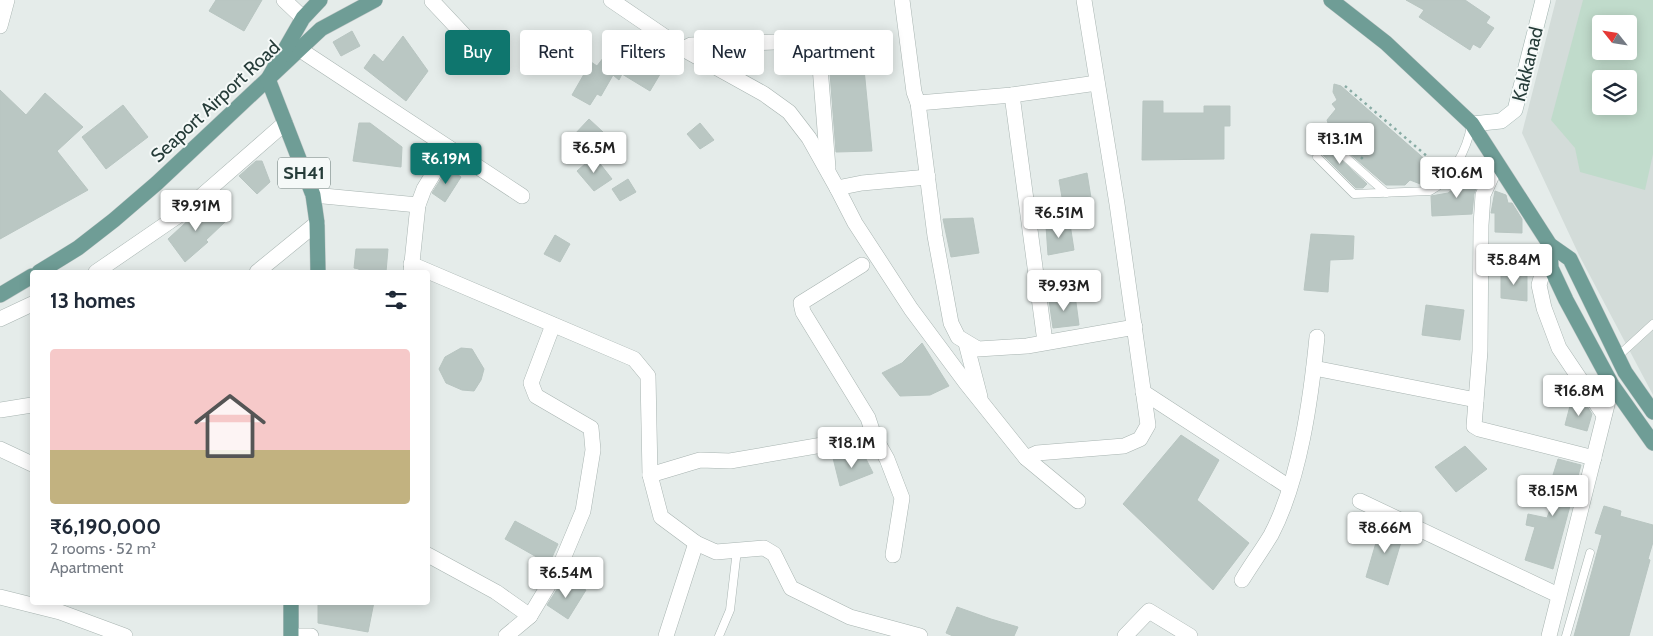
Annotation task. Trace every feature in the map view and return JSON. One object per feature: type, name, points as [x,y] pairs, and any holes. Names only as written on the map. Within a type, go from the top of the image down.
[{"type":"main road","points":[[268,78],[303,18],[320,0]]},
{"type":"main road","name":"Seaport Airport Road","points":[[42,270],[78,248],[158,183],[321,29],[375,0]]},
{"type":"main road","points":[[1331,0],[1386,43],[1472,124],[1550,246],[1570,259],[1625,372],[1653,412]]},
{"type":"main road","name":"SH41","points":[[268,78],[313,195],[317,223],[318,270]]},
{"type":"main road","points":[[1550,246],[1551,268],[1612,385],[1653,443]]},
{"type":"main road","points":[[0,294],[30,277]]},
{"type":"main road","points":[[291,605],[291,636]]},
{"type":"street","points":[[0,26],[8,0]]},
{"type":"street","points":[[284,0],[303,18]]},
{"type":"street","points":[[298,0],[303,18]]},
{"type":"street","points":[[433,0],[460,30]]},
{"type":"street","points":[[611,0],[655,30]]},
{"type":"street","points":[[902,0],[914,92],[918,103],[935,236],[951,323],[958,337],[978,349],[1027,346],[1135,327]]},
{"type":"street","points":[[1026,458],[1037,453],[1124,446],[1140,439],[1148,425],[1135,327],[1084,0]]},
{"type":"street","name":"Kakkanad","points":[[1472,124],[1501,121],[1515,110],[1542,0]]},
{"type":"street","points":[[684,48],[691,45],[823,40],[828,174]]},
{"type":"street","points":[[299,49],[522,196]]},
{"type":"street","points":[[684,50],[764,94],[789,112],[808,138],[855,223],[911,309],[1026,458],[1078,502]]},
{"type":"street","points":[[918,103],[1012,95],[1098,83]]},
{"type":"street","points":[[1012,95],[1045,342]]},
{"type":"street","points":[[99,270],[182,213],[285,123]]},
{"type":"street","points":[[411,268],[418,205],[424,189],[449,148]]},
{"type":"street","points":[[1497,164],[1483,195],[1480,225],[1480,351],[1474,426],[1479,430],[1594,458]]},
{"type":"street","points":[[837,188],[862,183],[928,177]]},
{"type":"street","points":[[313,195],[418,205]]},
{"type":"street","points":[[259,270],[317,223]]},
{"type":"street","points":[[1550,246],[1539,284],[1544,308],[1559,348],[1604,415]]},
{"type":"street","points":[[862,265],[801,303],[803,312],[868,418],[874,436],[887,460],[902,498],[893,556]]},
{"type":"street","points":[[430,276],[634,359],[648,376],[650,475],[661,517],[696,543],[716,552],[764,548],[774,554],[792,588],[850,617],[918,636]]},
{"type":"street","points":[[0,319],[30,305]]},
{"type":"street","points":[[506,636],[530,616],[560,566],[583,511],[592,450],[591,428],[536,396],[531,383],[553,325]]},
{"type":"street","points":[[1242,580],[1271,534],[1289,486],[1311,402],[1317,337]]},
{"type":"street","points":[[966,343],[981,401]]},
{"type":"street","points":[[1314,368],[1476,400]]},
{"type":"street","points":[[1549,636],[1612,385]]},
{"type":"street","points":[[1144,392],[1289,486]]},
{"type":"street","points":[[0,410],[30,404]]},
{"type":"street","points":[[650,475],[700,460],[730,461],[874,436]]},
{"type":"street","points":[[0,450],[30,463]]},
{"type":"street","points":[[1360,501],[1558,595]]},
{"type":"street","points":[[666,636],[696,543]]},
{"type":"street","points":[[430,556],[489,588],[530,616]]},
{"type":"street","points":[[0,597],[30,604]]},
{"type":"street","points":[[32,605],[60,612],[125,636]]},
{"type":"street","points":[[1125,636],[1149,611],[1190,636]]},
{"type":"street","points":[[295,636],[311,636]]},
{"type":"lane","points":[[1318,157],[1354,194],[1430,191],[1440,186],[1464,149],[1472,124]]},
{"type":"lane","points":[[1326,139],[1386,193]]},
{"type":"lane","points":[[1617,357],[1653,324]]},
{"type":"lane","points":[[719,636],[730,610],[737,550]]},
{"type":"lane","points":[[1566,636],[1590,553]]},
{"type":"path","points":[[1345,86],[1439,167]]},
{"type":"path","points":[[1355,166],[1374,145]]},
{"type":"shaded area","points":[[1556,0],[1653,0],[1653,395],[1579,255],[1522,133]]},
{"type":"green space","points":[[1583,0],[1653,0],[1653,154],[1645,190],[1580,172],[1575,148],[1551,120]]},
{"type":"building","points":[[216,0],[262,0],[244,31],[209,11]]},
{"type":"building","points":[[1406,0],[1465,0],[1490,17],[1486,23],[1494,28],[1480,48],[1473,44],[1470,50],[1419,17],[1424,10]]},
{"type":"building","points":[[352,31],[360,46],[341,56],[333,42]]},
{"type":"building","points":[[403,36],[428,71],[406,101],[364,68],[374,54],[383,62]]},
{"type":"building","points":[[602,59],[602,75],[613,75],[601,96],[597,94],[590,105],[572,95],[584,75],[592,75],[592,63],[597,66]]},
{"type":"building","points":[[613,75],[622,75],[619,80]]},
{"type":"building","points":[[624,75],[660,75],[650,91]]},
{"type":"building","points":[[830,75],[865,75],[872,151],[836,152]]},
{"type":"building","points":[[1334,84],[1341,86],[1436,169],[1423,185],[1410,180],[1405,185],[1386,185],[1326,133],[1329,126],[1327,120],[1336,109],[1332,104],[1337,100],[1333,92]]},
{"type":"building","points":[[0,90],[26,115],[45,93],[83,127],[57,151],[88,190],[0,239]]},
{"type":"building","points":[[1143,101],[1163,101],[1163,113],[1204,113],[1204,106],[1230,106],[1230,126],[1224,126],[1224,159],[1142,160]]},
{"type":"building","points":[[123,105],[148,137],[106,169],[82,137]]},
{"type":"building","points":[[589,119],[603,132],[586,148],[574,135]]},
{"type":"building","points":[[359,123],[370,123],[402,147],[401,167],[353,161]]},
{"type":"building","points":[[700,123],[714,140],[700,149],[687,134]]},
{"type":"building","points":[[1316,136],[1367,184],[1363,188],[1356,188],[1321,153],[1315,150]]},
{"type":"building","points":[[594,156],[612,179],[594,191],[577,171]]},
{"type":"building","points":[[256,161],[262,161],[270,182],[257,194],[239,176]]},
{"type":"building","points":[[448,168],[461,177],[445,202],[432,193]]},
{"type":"building","points":[[1478,171],[1480,178],[1474,194],[1472,214],[1432,216],[1431,196],[1448,193]]},
{"type":"building","points":[[1087,173],[1092,204],[1064,209],[1059,180]]},
{"type":"building","points":[[628,179],[636,192],[620,201],[612,189]]},
{"type":"building","points":[[1495,191],[1506,195],[1508,203],[1512,203],[1522,219],[1522,233],[1495,232],[1495,213],[1491,213]]},
{"type":"building","points":[[208,202],[225,222],[206,240],[208,242],[185,262],[168,239]]},
{"type":"building","points":[[973,218],[979,253],[951,257],[943,219]]},
{"type":"building","points":[[1070,224],[1074,250],[1048,255],[1046,226]]},
{"type":"building","points":[[1311,234],[1354,236],[1353,259],[1330,260],[1328,292],[1304,290]]},
{"type":"building","points":[[555,235],[570,244],[560,262],[544,254]]},
{"type":"building","points":[[356,249],[388,249],[386,270],[359,270],[354,268]]},
{"type":"building","points":[[1501,271],[1527,272],[1527,301],[1501,298]]},
{"type":"building","points":[[1075,295],[1079,325],[1053,328],[1049,300]]},
{"type":"building","points":[[1426,305],[1464,310],[1460,340],[1422,335]]},
{"type":"building","points":[[922,343],[949,386],[930,395],[900,396],[882,373],[902,363]]},
{"type":"building","points":[[461,348],[472,349],[484,369],[481,380],[474,391],[462,390],[446,383],[439,369],[445,357]]},
{"type":"building","points":[[1571,402],[1587,406],[1592,414],[1587,431],[1565,425]]},
{"type":"building","points":[[1181,435],[1219,460],[1197,500],[1249,543],[1213,590],[1123,504]]},
{"type":"building","points":[[1465,446],[1487,469],[1456,492],[1435,467]]},
{"type":"building","points":[[864,455],[873,473],[840,486],[833,458]]},
{"type":"building","points":[[1558,459],[1581,465],[1553,569],[1525,560],[1535,527],[1526,525],[1528,514],[1547,518],[1554,498],[1548,497],[1556,475],[1553,475]]},
{"type":"building","points":[[1604,506],[1621,511],[1620,516],[1653,525],[1653,542],[1648,559],[1650,560],[1629,636],[1574,636],[1602,535],[1595,533]]},
{"type":"building","points":[[515,521],[558,544],[549,564],[505,539]]},
{"type":"building","points":[[1382,522],[1404,532],[1388,585],[1366,577]]},
{"type":"building","points":[[563,580],[586,590],[568,619],[547,605]]},
{"type":"building","points":[[318,605],[373,605],[368,632],[318,623]]},
{"type":"building","points":[[957,607],[1018,627],[1014,636],[953,636],[946,633]]}]
